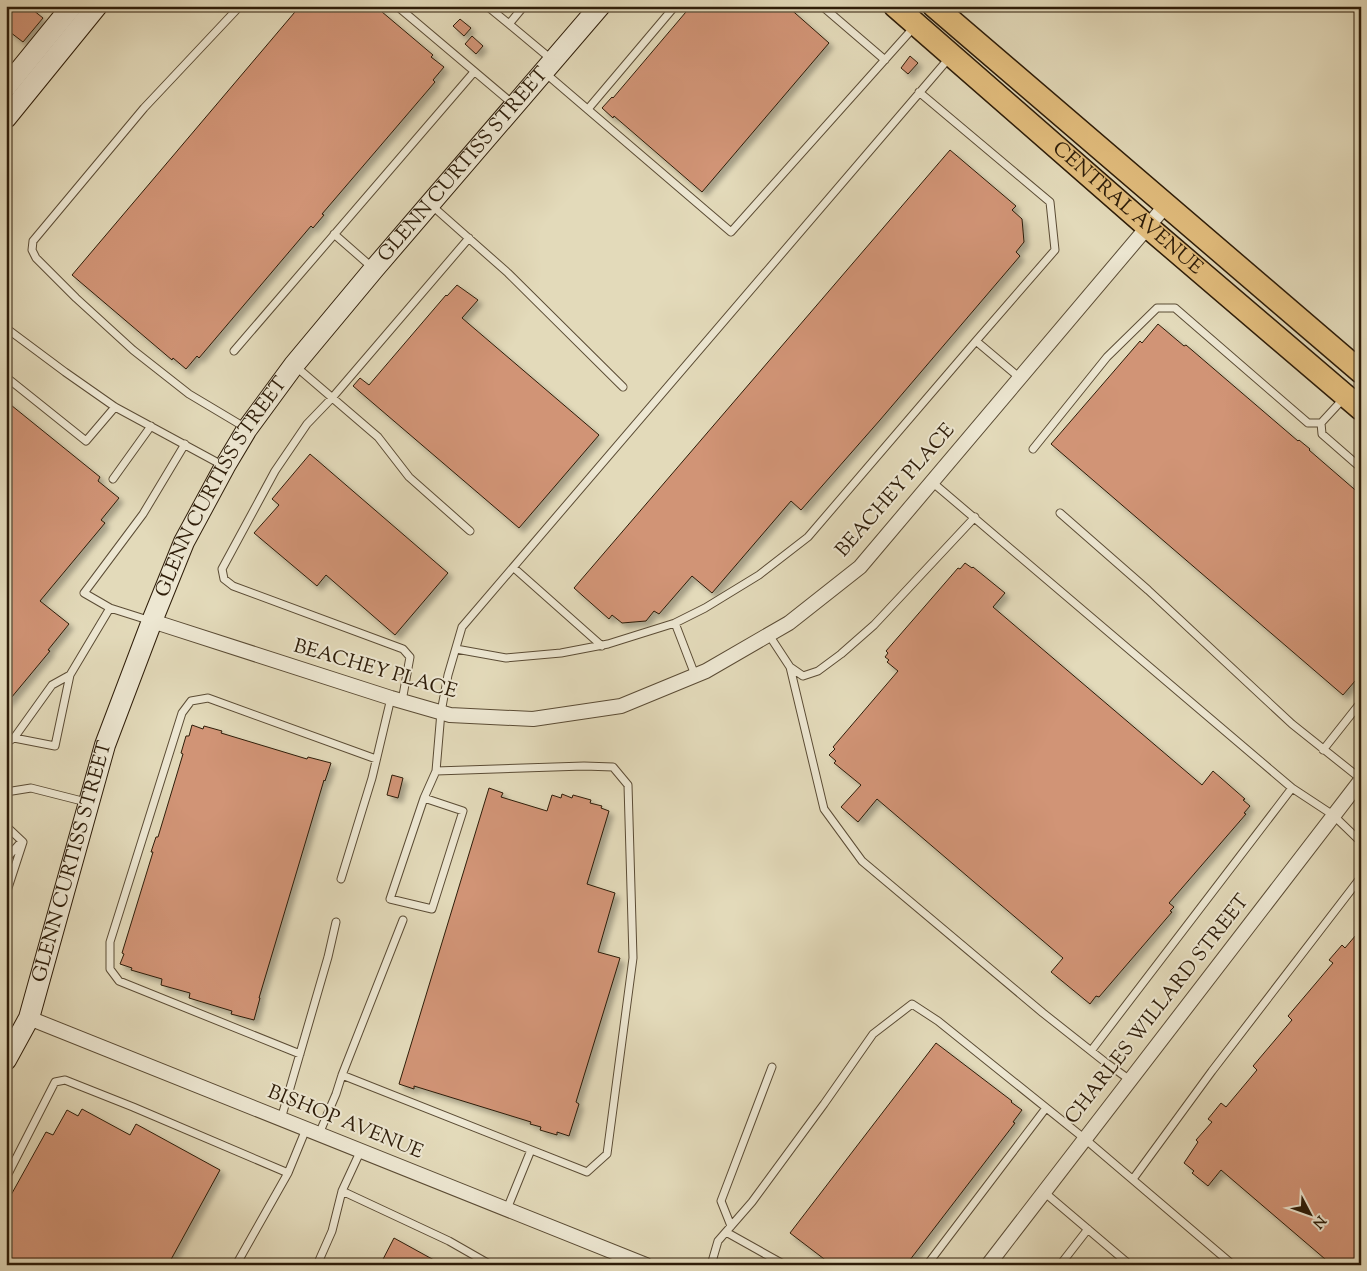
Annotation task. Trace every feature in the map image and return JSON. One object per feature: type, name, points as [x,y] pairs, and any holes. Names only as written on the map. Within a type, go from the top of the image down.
[{"type":"main road","name":"CENTRAL AVENUE","points":[[895,6],[1353,403]]},
{"type":"main road","name":"CENTRAL AVENUE","points":[[934,6],[1361,372]]},
{"type":"main road","points":[[951,55],[968,36]]},
{"type":"main road","points":[[1353,403],[1361,379]]},
{"type":"street","points":[[6,87],[72,6]]},
{"type":"street","points":[[6,118],[97,6]]},
{"type":"street","name":"GLENN CURTISS STREET","points":[[6,1060],[29,1018],[105,745],[184,542],[225,466],[247,429],[294,365],[600,6]]},
{"type":"street","name":"BEACHEY PLACE","points":[[152,621],[397,700],[450,715],[533,719],[621,706],[706,671],[789,623],[860,566],[1166,205]]},
{"type":"street","name":"CHARLES WILLARD STREET","points":[[988,1265],[1361,779]]},
{"type":"street","name":"BISHOP AVENUE","points":[[29,1018],[507,1209],[631,1262],[646,1265]]},
{"type":"lane","points":[[240,6],[144,108],[34,241],[32,250],[36,258],[76,298],[133,350],[189,394],[247,429]]},
{"type":"lane","points":[[397,6],[515,106]]},
{"type":"lane","points":[[487,6],[508,24],[588,109],[731,232],[916,25]]},
{"type":"lane","points":[[508,24],[524,6]]},
{"type":"lane","points":[[588,109],[675,6]]},
{"type":"lane","points":[[822,6],[884,60]]},
{"type":"lane","points":[[424,798],[463,811],[432,909],[390,899],[424,798],[436,771],[441,712],[448,675],[462,627],[951,55]]},
{"type":"lane","points":[[234,351],[474,72]]},
{"type":"lane","points":[[456,649],[506,658],[561,653],[602,646],[675,623],[705,608],[760,575],[808,537],[1055,250],[1050,202],[919,92]]},
{"type":"lane","points":[[430,204],[508,273],[623,387]]},
{"type":"lane","points":[[334,234],[374,269]]},
{"type":"lane","points":[[341,879],[376,759],[410,657],[403,649],[232,586],[224,579],[222,569],[275,471],[307,424],[332,398],[469,238]]},
{"type":"lane","points":[[1033,449],[1107,357],[1157,308],[1175,308],[1308,423],[1321,423],[1353,403]]},
{"type":"lane","points":[[6,328],[116,407],[225,466]]},
{"type":"lane","points":[[976,341],[1020,378]]},
{"type":"lane","points":[[294,365],[378,437],[409,477],[470,530]]},
{"type":"lane","points":[[6,376],[86,441],[116,407]]},
{"type":"lane","points":[[1321,423],[1322,434],[1361,468]]},
{"type":"lane","points":[[113,479],[152,426]]},
{"type":"lane","points":[[152,621],[110,608],[84,593],[142,514],[185,444]]},
{"type":"lane","points":[[932,482],[1292,788],[1334,815],[1361,842]]},
{"type":"lane","points":[[1060,513],[1148,590],[1292,724],[1361,779]]},
{"type":"lane","points":[[790,668],[803,676],[818,670],[841,654],[874,625],[975,517]]},
{"type":"lane","points":[[514,568],[602,646]]},
{"type":"lane","points":[[14,738],[55,746],[70,675],[110,608]]},
{"type":"lane","points":[[675,623],[695,675]]},
{"type":"lane","points":[[768,635],[790,668],[824,809],[862,861],[1043,1013],[1130,1080]]},
{"type":"lane","points":[[6,743],[14,738],[52,685],[70,675]]},
{"type":"lane","points":[[300,1054],[119,981],[110,969],[110,942],[182,712],[191,701],[208,698],[376,759]]},
{"type":"lane","points":[[1323,750],[1361,702]]},
{"type":"lane","points":[[342,1074],[587,1172],[607,1154],[633,958],[628,785],[613,767],[584,766],[436,771]]},
{"type":"lane","points":[[6,792],[31,788],[89,802]]},
{"type":"lane","points":[[1091,1051],[1292,788]]},
{"type":"lane","points":[[6,826],[22,841]]},
{"type":"lane","points":[[6,859],[22,841]]},
{"type":"lane","points":[[6,894],[22,841]]},
{"type":"lane","points":[[1132,1179],[1212,1071],[1361,877]]},
{"type":"lane","points":[[236,1265],[288,1173],[336,1094],[342,1074],[403,920]]},
{"type":"lane","points":[[281,1119],[328,957],[336,922]]},
{"type":"lane","points":[[711,1265],[718,1242],[752,1202],[873,1034],[912,1004],[938,1021],[1046,1108],[1233,1265]]},
{"type":"lane","points":[[772,1067],[720,1201],[728,1229],[785,1265]]},
{"type":"lane","points":[[6,1178],[55,1082],[65,1080],[288,1173]]},
{"type":"lane","points":[[927,1265],[1046,1108]]},
{"type":"lane","points":[[318,1265],[332,1231],[342,1191],[361,1150]]},
{"type":"lane","points":[[507,1209],[531,1150]]},
{"type":"lane","points":[[342,1191],[449,1241],[491,1265]]},
{"type":"lane","points":[[1044,1192],[1130,1265]]},
{"type":"lane","points":[[1060,1265],[1088,1229]]},
{"type":"building","points":[[6,6],[28,6],[43,18],[23,42],[6,29]]},
{"type":"building","points":[[300,6],[375,6],[433,55],[431,57],[444,67],[433,80],[435,82],[322,214],[324,215],[313,228],[311,226],[199,358],[197,356],[186,369],[173,358],[172,360],[72,275]]},
{"type":"building","points":[[691,6],[787,6],[829,43],[702,192],[614,116],[613,118],[602,108],[613,98]]},
{"type":"building","points":[[460,19],[471,28],[464,36],[453,26]]},
{"type":"building","points":[[472,36],[483,46],[476,54],[465,44]]},
{"type":"building","points":[[910,56],[918,63],[908,74],[901,68]]},
{"type":"building","points":[[950,150],[1016,206],[1012,210],[1022,219],[1024,242],[1016,252],[1020,256],[801,510],[791,501],[712,593],[692,576],[659,614],[654,611],[646,621],[622,623],[612,615],[609,619],[574,588]]},
{"type":"building","points":[[457,285],[478,300],[462,318],[599,435],[519,528],[353,386],[360,378],[369,385],[446,295]]},
{"type":"building","points":[[1158,324],[1184,346],[1186,345],[1298,441],[1310,449],[1361,495],[1361,674],[1343,695],[1051,444],[1140,341],[1142,343]]},
{"type":"building","points":[[6,401],[100,477],[98,481],[119,498],[101,520],[105,523],[40,601],[69,624],[48,650],[50,651],[6,704]]},
{"type":"building","points":[[310,454],[448,573],[395,635],[326,575],[317,586],[254,533],[279,505],[272,499]]},
{"type":"building","points":[[965,563],[973,567],[1005,593],[993,607],[1202,785],[1213,771],[1245,799],[1243,800],[1250,806],[1244,813],[1246,814],[1169,903],[1174,907],[1170,911],[1172,912],[1099,997],[1096,996],[1090,1004],[1051,972],[1063,958],[877,799],[858,822],[841,807],[861,785],[834,763],[836,761],[829,755],[835,749],[833,747],[898,671],[887,662],[889,660],[885,657],[888,653],[886,651],[958,568],[960,569]]},
{"type":"building","points":[[192,725],[203,729],[204,726],[222,731],[221,733],[307,759],[308,757],[331,763],[324,780],[254,1020],[231,1014],[232,1011],[189,998],[190,993],[161,985],[162,979],[131,970],[132,968],[120,964],[153,852],[151,852],[156,837],[158,837],[183,754],[181,753],[186,736],[189,736]]},
{"type":"building","points":[[392,775],[403,778],[398,798],[387,795]]},
{"type":"building","points":[[489,788],[503,793],[501,797],[547,811],[552,795],[561,798],[562,794],[572,798],[573,795],[591,800],[590,803],[602,806],[601,808],[609,811],[587,884],[615,893],[598,952],[620,958],[576,1102],[579,1104],[569,1136],[540,1130],[541,1127],[530,1124],[531,1122],[414,1086],[414,1089],[399,1084]]},
{"type":"building","points":[[1361,929],[1361,1265],[1332,1265],[1221,1170],[1208,1186],[1192,1173],[1194,1171],[1184,1163],[1198,1142],[1196,1140],[1212,1122],[1208,1119],[1221,1103],[1226,1107],[1257,1070],[1253,1066],[1292,1020],[1288,1016],[1333,963],[1329,960],[1342,945],[1345,948]]},
{"type":"building","points":[[936,1043],[1022,1110],[1013,1122],[1015,1123],[906,1265],[832,1265],[790,1233]]},
{"type":"building","points":[[82,1109],[130,1135],[136,1124],[220,1170],[168,1265],[6,1265],[6,1204],[46,1132],[53,1135],[67,1110],[78,1116]]},
{"type":"building","points":[[394,1238],[443,1265],[380,1265]]}]
